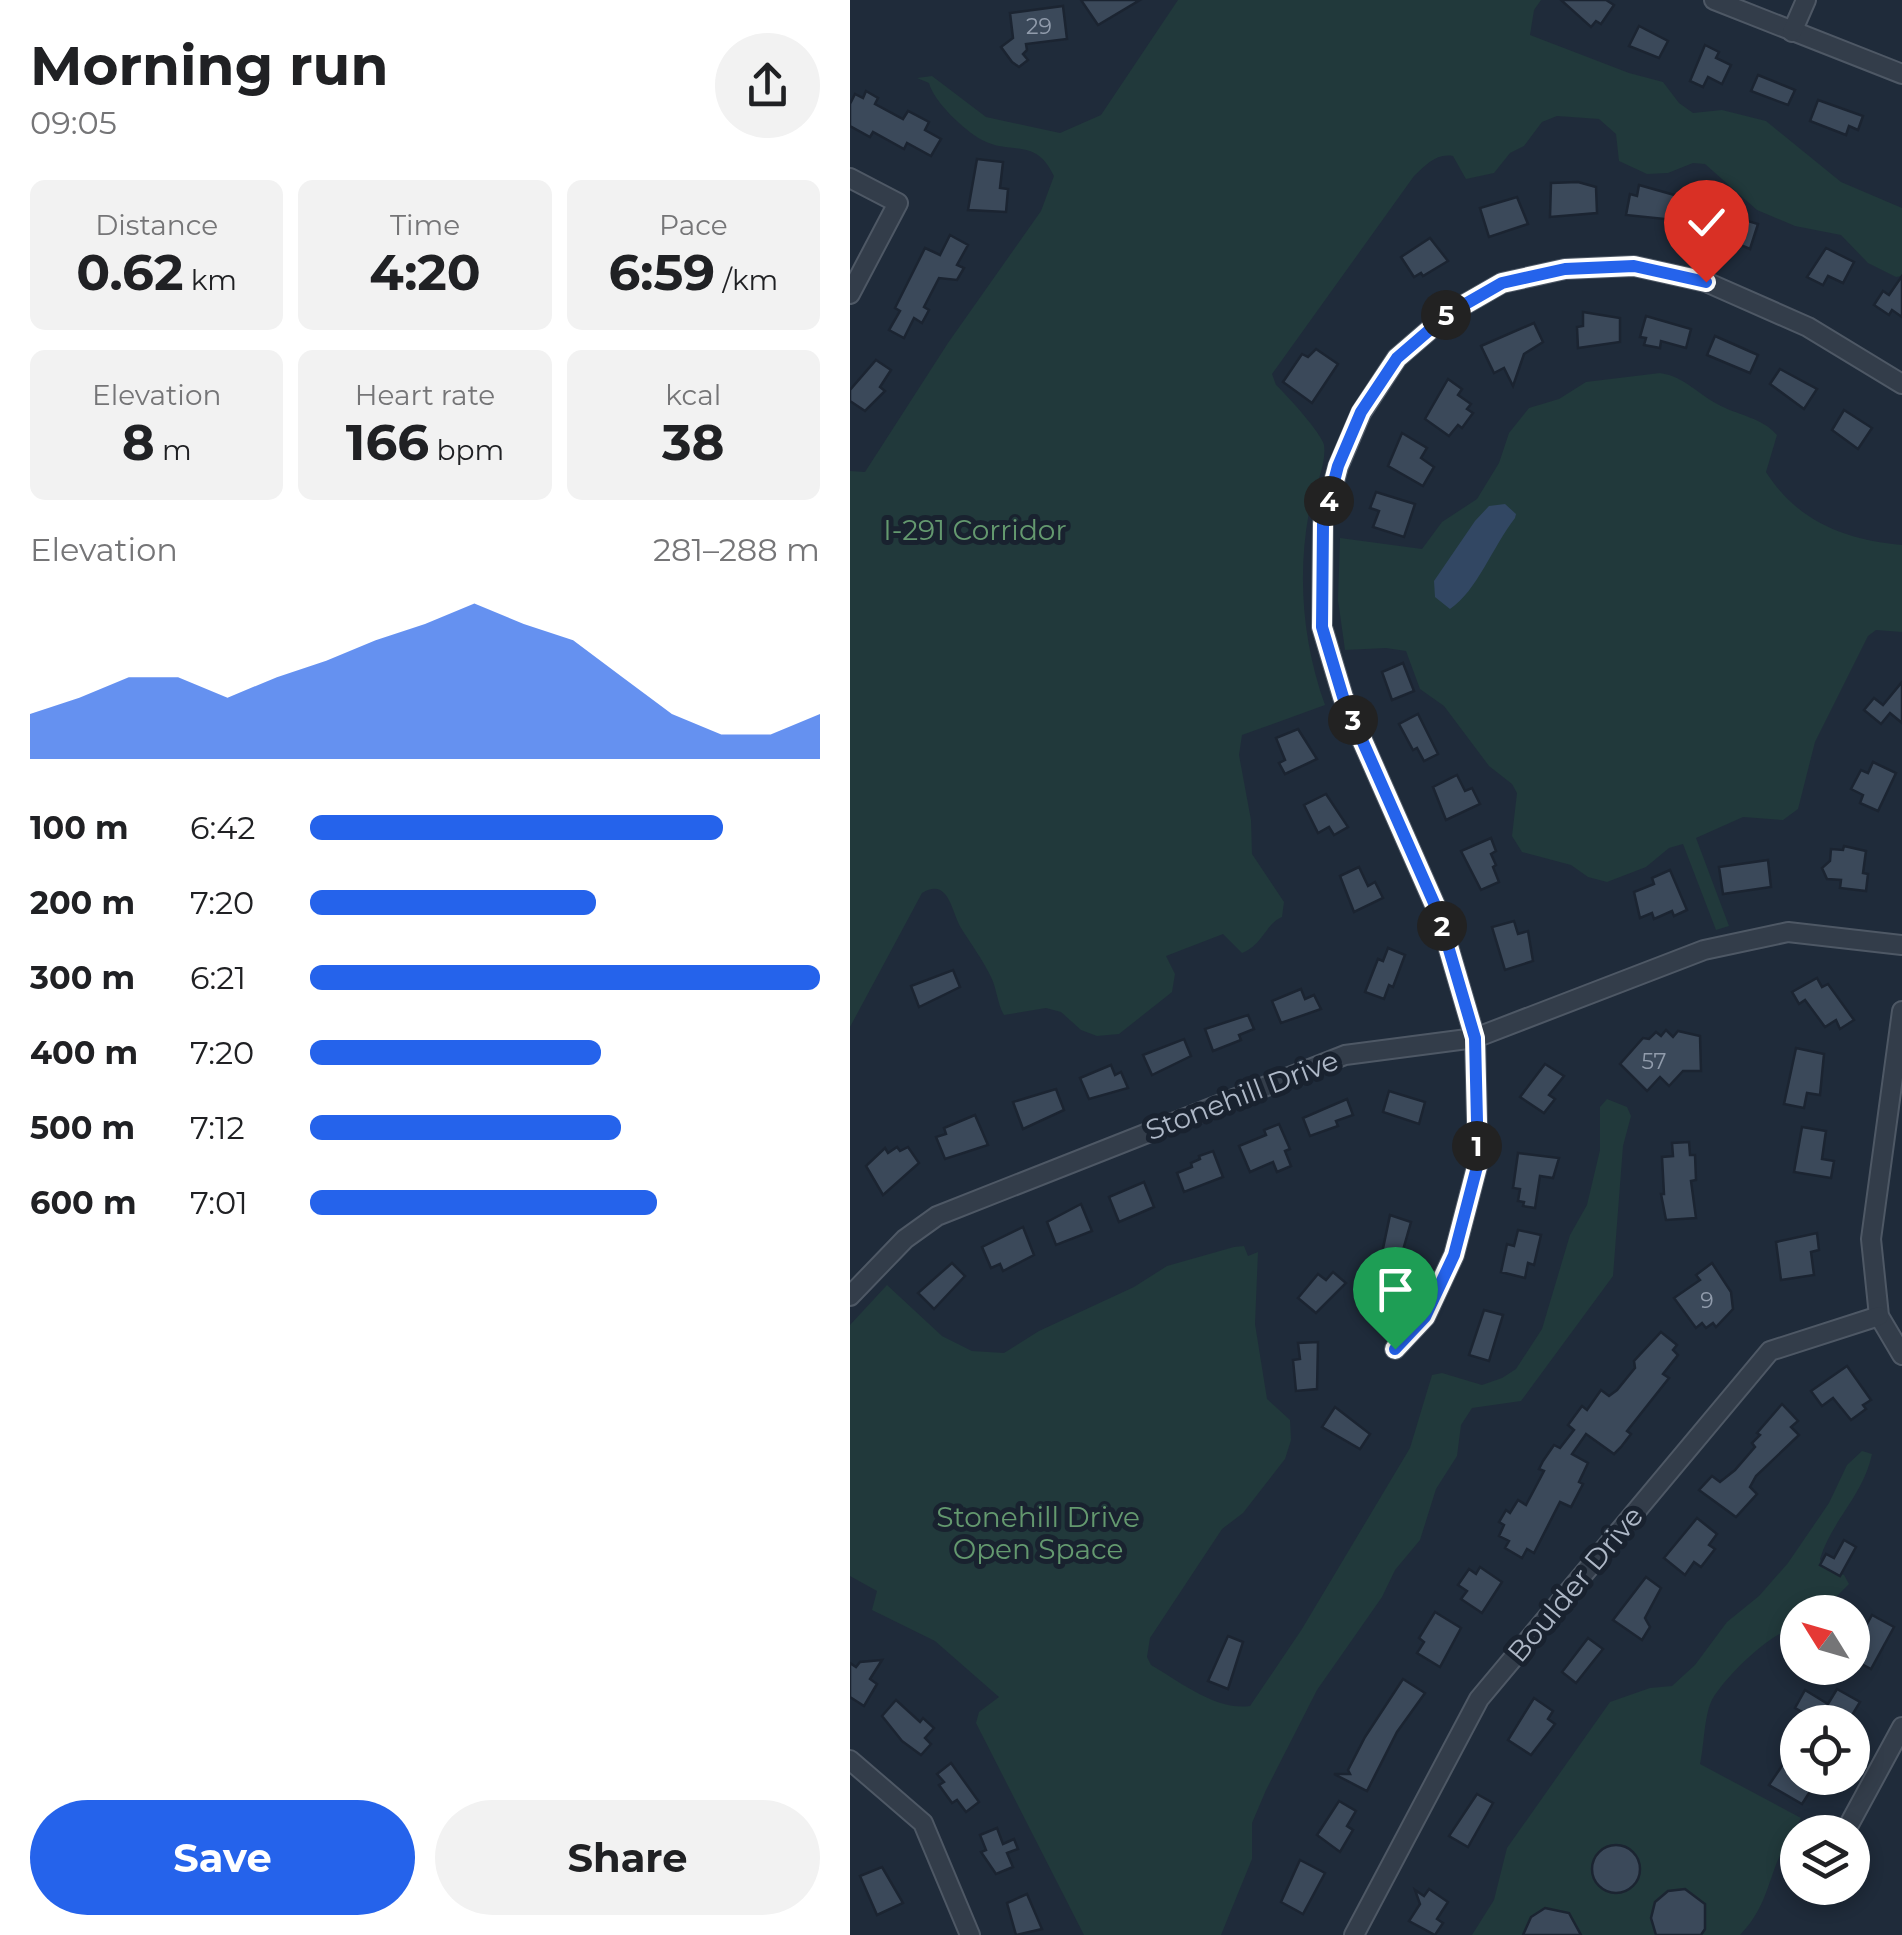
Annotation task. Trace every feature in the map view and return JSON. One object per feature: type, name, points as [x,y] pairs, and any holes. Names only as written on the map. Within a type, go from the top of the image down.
[{"type":"street","points":[[1714,0],[1902,74]]},
{"type":"street","points":[[1792,32],[1806,0]]},
{"type":"street","points":[[850,178],[898,202],[850,294]]},
{"type":"street","points":[[1395,1349],[1425,1317],[1454,1255],[1478,1163],[1475,1038],[1438,912],[1343,697],[1322,627],[1323,524],[1338,466],[1361,412],[1397,358],[1448,314],[1502,283],[1565,269],[1600,267],[1634,266],[1706,282],[1808,327],[1902,384]]},
{"type":"street","name":"Stonehill Drive","points":[[850,1296],[906,1238],[937,1216],[1024,1178],[1345,1055],[1475,1038],[1719,947],[1788,932],[1902,945]]},
{"type":"street","points":[[1902,1010],[1871,1239],[1879,1316],[1902,1354]]},
{"type":"street","name":"Boulder Drive","points":[[1354,1935],[1478,1698],[1770,1351],[1879,1316]]},
{"type":"street","points":[[1854,1815],[1902,1728]]},
{"type":"street","points":[[850,1760],[923,1823],[970,1935]]},
{"type":"green space","name":"I-291 Corridor","points":[[1178,0],[1541,0],[1534,10],[1530,35],[1663,82],[1679,103],[1693,113],[1722,110],[1766,121],[1841,182],[1902,208],[1902,276],[1896,277],[1868,263],[1841,235],[1795,226],[1757,210],[1705,164],[1693,163],[1668,173],[1647,174],[1619,161],[1616,134],[1599,119],[1557,116],[1542,122],[1524,146],[1510,153],[1494,173],[1466,179],[1453,156],[1432,161],[1414,176],[1272,374],[1276,385],[1324,445],[1305,536],[1303,585],[1307,634],[1325,705],[1242,735],[1239,755],[1251,820],[1252,854],[1284,902],[1282,917],[1242,953],[1223,934],[1166,956],[1175,974],[1172,992],[1119,1034],[1097,1036],[1081,1030],[1061,1012],[1046,1008],[1004,1015],[991,977],[948,898],[938,889],[931,889],[922,893],[850,1027],[850,471],[865,472],[948,343],[1041,211],[1054,176],[1031,151],[993,144],[975,135],[943,107],[929,83],[917,78],[932,76],[986,117],[1060,133],[1101,115]]},
{"type":"green space","points":[[1660,373],[1677,378],[1713,402],[1771,429],[1777,435],[1766,472],[1778,489],[1808,515],[1842,533],[1902,545],[1902,632],[1876,630],[1868,636],[1815,742],[1798,809],[1783,820],[1743,817],[1696,838],[1729,926],[1716,930],[1683,844],[1669,848],[1646,867],[1607,882],[1588,877],[1571,865],[1522,852],[1512,836],[1517,793],[1512,784],[1489,766],[1444,706],[1420,689],[1406,651],[1345,650],[1338,600],[1340,538],[1422,549],[1442,522],[1477,499],[1499,463],[1509,433],[1529,408],[1559,399],[1586,382]]},
{"type":"green space","name":"Stonehill Drive Open Space","points":[[1607,1099],[1627,1107],[1631,1116],[1623,1146],[1613,1276],[1521,1401],[1472,1408],[1461,1425],[1457,1456],[1436,1489],[1420,1540],[1395,1570],[1382,1597],[1317,1690],[1266,1790],[1252,1823],[1252,1859],[1221,1935],[1084,1935],[976,1723],[979,1712],[999,1697],[935,1641],[872,1610],[877,1591],[850,1576],[850,1325],[887,1285],[942,1336],[972,1351],[1004,1353],[1167,1266],[1234,1247],[1244,1246],[1248,1256],[1258,1252],[1255,1324],[1267,1399],[1290,1420],[1291,1440],[1285,1459],[1243,1513],[1222,1529],[1150,1638],[1147,1657],[1151,1665],[1198,1693],[1224,1704],[1250,1706],[1302,1629],[1410,1448],[1432,1375],[1442,1373],[1482,1385],[1502,1378],[1516,1369],[1542,1329],[1570,1235],[1587,1205],[1600,1150],[1600,1107]]},
{"type":"green space","points":[[1862,1451],[1872,1454],[1868,1469],[1820,1559],[1824,1568],[1844,1575],[1849,1584],[1838,1595],[1780,1595],[1780,1634],[1725,1682],[1709,1709],[1700,1764],[1795,1815],[1780,1815],[1780,1855],[1761,1904],[1747,1927],[1740,1935],[1472,1935],[1494,1900],[1507,1848],[1610,1702],[1650,1688],[1672,1686],[1695,1665],[1727,1622],[1759,1596],[1788,1563],[1829,1503],[1847,1465]]},
{"type":"water","points":[[1505,504],[1516,514],[1515,518],[1477,580],[1450,609],[1435,597],[1434,581],[1475,521],[1489,506]]},
{"type":"building","points":[[1081,0],[1140,0],[1098,25]]},
{"type":"building","points":[[1561,0],[1606,0],[1614,5],[1601,24],[1596,21],[1591,27]]},
{"type":"building","points":[[1063,6],[1067,39],[1026,44],[1023,54],[1028,60],[1019,67],[1012,62],[1001,47],[1013,38],[1010,13]]},
{"type":"building","points":[[1639,26],[1668,41],[1659,58],[1629,46]]},
{"type":"building","points":[[1705,45],[1719,52],[1716,58],[1731,65],[1722,84],[1708,77],[1703,87],[1690,81]]},
{"type":"building","points":[[1758,75],[1795,90],[1788,105],[1751,91]]},
{"type":"building","points":[[866,91],[878,98],[875,104],[903,119],[908,111],[929,122],[925,130],[941,139],[931,156],[907,143],[904,149],[873,132],[870,137],[850,126],[850,104],[855,94],[863,98]]},
{"type":"building","points":[[1818,100],[1863,116],[1858,130],[1849,126],[1846,135],[1810,121]]},
{"type":"building","points":[[977,159],[1003,162],[1000,188],[1008,189],[1006,212],[968,210]]},
{"type":"building","points":[[1578,182],[1596,187],[1597,213],[1550,217],[1551,183]]},
{"type":"building","points":[[1639,185],[1678,196],[1674,220],[1626,215],[1630,194],[1637,196]]},
{"type":"building","points":[[1517,197],[1528,224],[1489,237],[1480,208]]},
{"type":"building","points":[[1712,210],[1758,224],[1750,249],[1705,230]]},
{"type":"building","points":[[950,235],[968,245],[957,265],[964,268],[957,280],[939,278],[924,307],[929,310],[922,323],[914,318],[904,338],[889,330],[900,311],[895,308],[925,248],[940,255]]},
{"type":"building","points":[[1430,238],[1448,261],[1414,277],[1401,257]]},
{"type":"building","points":[[1826,248],[1854,262],[1843,283],[1828,276],[1823,285],[1807,277]]},
{"type":"building","points":[[1902,276],[1902,317],[1892,310],[1889,315],[1874,305],[1883,291],[1889,295]]},
{"type":"building","points":[[1583,312],[1620,318],[1620,342],[1578,348],[1577,327],[1583,326]]},
{"type":"building","points":[[1646,316],[1691,329],[1686,348],[1661,341],[1660,348],[1644,345],[1646,338],[1640,337]]},
{"type":"building","points":[[1534,323],[1543,342],[1524,354],[1513,386],[1504,368],[1494,373],[1481,346]]},
{"type":"building","points":[[1715,336],[1758,355],[1750,373],[1707,355]]},
{"type":"building","points":[[1316,349],[1338,364],[1312,403],[1283,382],[1302,354],[1308,357]]},
{"type":"building","points":[[876,360],[891,370],[880,387],[885,391],[865,411],[850,401],[850,390]]},
{"type":"building","points":[[1780,369],[1817,389],[1804,409],[1770,384]]},
{"type":"building","points":[[1448,379],[1462,389],[1458,395],[1471,404],[1467,409],[1473,413],[1462,428],[1458,425],[1449,436],[1425,419]]},
{"type":"building","points":[[1844,410],[1872,428],[1858,449],[1832,430]]},
{"type":"building","points":[[1402,433],[1427,448],[1421,458],[1434,467],[1423,486],[1388,466]]},
{"type":"building","points":[[1376,492],[1415,504],[1404,537],[1373,527],[1379,511],[1370,508]]},
{"type":"building","points":[[1403,663],[1414,691],[1392,700],[1382,672]]},
{"type":"building","points":[[1902,682],[1902,723],[1890,713],[1881,724],[1864,710],[1874,698],[1883,705]]},
{"type":"building","points":[[1418,714],[1438,754],[1424,761],[1399,724]]},
{"type":"building","points":[[1298,729],[1317,759],[1285,774],[1279,763],[1285,760],[1276,738]]},
{"type":"building","points":[[1873,762],[1896,773],[1878,811],[1860,803],[1863,795],[1851,789],[1861,770],[1868,773]]},
{"type":"building","points":[[1457,775],[1465,791],[1472,788],[1480,804],[1446,820],[1433,787]]},
{"type":"building","points":[[1326,794],[1348,827],[1334,835],[1329,827],[1318,833],[1304,805]]},
{"type":"building","points":[[1491,838],[1496,851],[1491,854],[1496,865],[1493,867],[1499,882],[1481,890],[1461,851]]},
{"type":"building","points":[[1844,846],[1866,851],[1866,891],[1840,888],[1841,880],[1827,879],[1822,868],[1830,861],[1831,849],[1843,850]]},
{"type":"building","points":[[1768,860],[1771,887],[1723,894],[1719,867]]},
{"type":"building","points":[[1359,867],[1368,886],[1375,882],[1383,898],[1354,912],[1340,876]]},
{"type":"building","points":[[1670,870],[1687,910],[1674,916],[1672,911],[1654,919],[1652,913],[1640,918],[1634,892],[1654,884],[1652,878]]},
{"type":"building","points":[[1514,921],[1518,934],[1528,931],[1533,961],[1505,970],[1492,927]]},
{"type":"building","points":[[1388,948],[1405,955],[1384,999],[1365,992],[1378,959],[1383,961]]},
{"type":"building","points":[[953,970],[960,987],[919,1007],[911,986]]},
{"type":"building","points":[[1817,978],[1822,987],[1828,984],[1854,1020],[1840,1029],[1836,1020],[1825,1027],[1805,1000],[1799,1004],[1792,992]]},
{"type":"building","points":[[1301,989],[1305,999],[1314,995],[1321,1009],[1281,1023],[1272,1001]]},
{"type":"building","points":[[1248,1015],[1254,1029],[1239,1035],[1241,1040],[1213,1051],[1205,1029]]},
{"type":"building","points":[[1666,1030],[1673,1037],[1678,1031],[1700,1036],[1701,1071],[1683,1071],[1669,1086],[1660,1077],[1647,1091],[1620,1064],[1643,1038],[1649,1039],[1656,1032],[1661,1036]]},
{"type":"building","points":[[1184,1039],[1191,1056],[1152,1075],[1143,1055]]},
{"type":"building","points":[[1796,1048],[1824,1054],[1820,1095],[1807,1093],[1804,1108],[1784,1104]]},
{"type":"building","points":[[1545,1064],[1564,1076],[1549,1095],[1555,1099],[1544,1113],[1520,1097]]},
{"type":"building","points":[[1111,1065],[1115,1075],[1121,1072],[1128,1088],[1089,1099],[1080,1078]]},
{"type":"building","points":[[1056,1089],[1064,1110],[1023,1129],[1013,1102]]},
{"type":"building","points":[[1389,1091],[1425,1102],[1419,1124],[1383,1112]]},
{"type":"building","points":[[1347,1099],[1353,1115],[1336,1121],[1338,1126],[1310,1136],[1303,1118]]},
{"type":"building","points":[[975,1115],[988,1145],[945,1159],[936,1137],[946,1134],[944,1128]]},
{"type":"building","points":[[1279,1124],[1290,1149],[1285,1151],[1291,1166],[1277,1172],[1273,1162],[1250,1172],[1239,1146],[1266,1135],[1264,1130]]},
{"type":"building","points":[[1802,1127],[1826,1131],[1822,1159],[1834,1161],[1831,1178],[1794,1172]]},
{"type":"building","points":[[1689,1142],[1690,1155],[1695,1155],[1696,1180],[1691,1181],[1696,1218],[1666,1220],[1661,1194],[1662,1157],[1673,1156],[1672,1143]]},
{"type":"building","points":[[897,1147],[900,1151],[908,1147],[919,1163],[883,1195],[866,1166],[885,1148],[888,1153]]},
{"type":"building","points":[[1213,1151],[1223,1177],[1184,1192],[1177,1173],[1192,1167],[1199,1156]]},
{"type":"building","points":[[1518,1153],[1559,1158],[1553,1178],[1540,1176],[1535,1208],[1523,1206],[1524,1202],[1518,1201],[1520,1189],[1513,1188]]},
{"type":"building","points":[[1144,1182],[1154,1207],[1119,1222],[1109,1197]]},
{"type":"building","points":[[1081,1204],[1092,1231],[1056,1245],[1047,1222]]},
{"type":"building","points":[[1390,1215],[1411,1222],[1399,1264],[1381,1258]]},
{"type":"building","points":[[1023,1227],[1034,1255],[1003,1271],[1000,1264],[991,1268],[982,1247]]},
{"type":"building","points":[[1518,1230],[1541,1235],[1534,1265],[1528,1263],[1525,1278],[1501,1272],[1507,1244],[1514,1246]]},
{"type":"building","points":[[1817,1233],[1819,1250],[1811,1252],[1814,1275],[1781,1280],[1776,1242]]},
{"type":"building","points":[[952,1263],[965,1276],[934,1309],[918,1293]]},
{"type":"building","points":[[1712,1263],[1731,1292],[1733,1309],[1716,1327],[1713,1323],[1706,1328],[1702,1323],[1696,1328],[1674,1298],[1700,1280],[1696,1275]]},
{"type":"building","points":[[1333,1272],[1346,1283],[1316,1313],[1298,1298],[1318,1274],[1326,1280]]},
{"type":"building","points":[[1484,1310],[1503,1315],[1489,1361],[1469,1355]]},
{"type":"building","points":[[1661,1332],[1677,1345],[1673,1350],[1678,1355],[1663,1374],[1669,1378],[1627,1431],[1631,1434],[1614,1454],[1586,1434],[1572,1454],[1588,1463],[1571,1507],[1560,1502],[1534,1553],[1527,1549],[1522,1558],[1505,1548],[1509,1541],[1499,1536],[1504,1525],[1499,1522],[1506,1510],[1510,1513],[1518,1500],[1526,1505],[1544,1471],[1539,1469],[1543,1461],[1554,1445],[1560,1448],[1574,1430],[1568,1425],[1582,1406],[1587,1410],[1601,1390],[1609,1396],[1617,1390],[1635,1368],[1634,1361]]},
{"type":"building","points":[[1318,1342],[1317,1389],[1296,1391],[1293,1360],[1300,1359],[1298,1343]]},
{"type":"building","points":[[1847,1366],[1871,1400],[1851,1420],[1833,1398],[1822,1406],[1811,1391]]},
{"type":"building","points":[[1782,1404],[1798,1421],[1791,1427],[1799,1435],[1756,1476],[1750,1487],[1757,1494],[1736,1517],[1699,1490],[1712,1476],[1720,1482],[1735,1470],[1755,1447],[1752,1443],[1760,1435],[1757,1433]]},
{"type":"building","points":[[1335,1407],[1370,1434],[1360,1449],[1322,1427]]},
{"type":"building","points":[[1697,1518],[1717,1534],[1709,1545],[1715,1549],[1701,1567],[1694,1562],[1685,1575],[1664,1558]]},
{"type":"building","points":[[1844,1540],[1856,1547],[1840,1576],[1820,1565],[1826,1554],[1834,1558]]},
{"type":"building","points":[[1480,1567],[1502,1582],[1482,1613],[1461,1599],[1467,1591],[1458,1585],[1469,1569],[1476,1574]]},
{"type":"building","points":[[1646,1577],[1661,1588],[1645,1618],[1650,1627],[1642,1640],[1613,1620]]},
{"type":"building","points":[[1435,1612],[1461,1628],[1440,1667],[1417,1653],[1424,1642],[1419,1638]]},
{"type":"building","points":[[1872,1615],[1894,1627],[1871,1669],[1870,1668]]},
{"type":"building","points":[[1228,1636],[1243,1642],[1228,1689],[1208,1681]]},
{"type":"building","points":[[1588,1638],[1603,1649],[1576,1683],[1562,1672]]},
{"type":"building","points":[[882,1660],[870,1679],[877,1684],[864,1706],[850,1697],[850,1663],[856,1667],[860,1662]]},
{"type":"building","points":[[1403,1679],[1425,1693],[1397,1732],[1367,1791],[1334,1774],[1350,1774],[1348,1770],[1365,1737]]},
{"type":"building","points":[[1837,1689],[1860,1702],[1858,1705],[1797,1705],[1805,1690],[1828,1704]]},
{"type":"building","points":[[1534,1698],[1553,1711],[1548,1719],[1555,1724],[1531,1755],[1508,1740]]},
{"type":"building","points":[[896,1700],[920,1722],[923,1718],[934,1728],[925,1738],[931,1744],[921,1755],[902,1741],[882,1716]]},
{"type":"building","points":[[951,1763],[979,1802],[966,1812],[957,1800],[952,1803],[939,1785],[944,1782],[937,1774]]},
{"type":"building","points":[[1780,1769],[1780,1791],[1769,1785]]},
{"type":"building","points":[[1477,1794],[1493,1803],[1468,1847],[1449,1836]]},
{"type":"building","points":[[1786,1795],[1808,1795],[1802,1804]]},
{"type":"building","points":[[1339,1801],[1356,1811],[1347,1826],[1353,1830],[1340,1852],[1317,1835]]},
{"type":"building","points":[[997,1828],[1003,1844],[1014,1839],[1018,1849],[1007,1853],[1013,1867],[996,1874],[981,1852],[986,1850],[980,1835]]},
{"type":"building","points":[[1616,1845],[1633,1852],[1640,1869],[1633,1886],[1616,1893],[1599,1886],[1592,1869],[1599,1852]]},
{"type":"building","points":[[1300,1860],[1325,1873],[1303,1914],[1281,1902]]},
{"type":"building","points":[[882,1867],[903,1903],[877,1915],[860,1876]]},
{"type":"building","points":[[1429,1889],[1448,1902],[1437,1919],[1443,1923],[1435,1935],[1409,1921],[1420,1904],[1415,1890],[1424,1896]]},
{"type":"building","points":[[1685,1889],[1705,1904],[1705,1929],[1701,1935],[1656,1935],[1651,1918],[1655,1902],[1668,1891]]},
{"type":"building","points":[[1027,1894],[1042,1929],[1016,1935],[1007,1903]]},
{"type":"building","points":[[1545,1908],[1569,1913],[1581,1935],[1523,1935],[1531,1917]]},
{"type":"route","points":[[1395,1349],[1425,1317],[1454,1255],[1478,1163],[1475,1038],[1438,912],[1343,697],[1322,627],[1323,524],[1338,466],[1361,412],[1397,358],[1448,314],[1502,283],[1565,269],[1634,266],[1706,282]]}]
